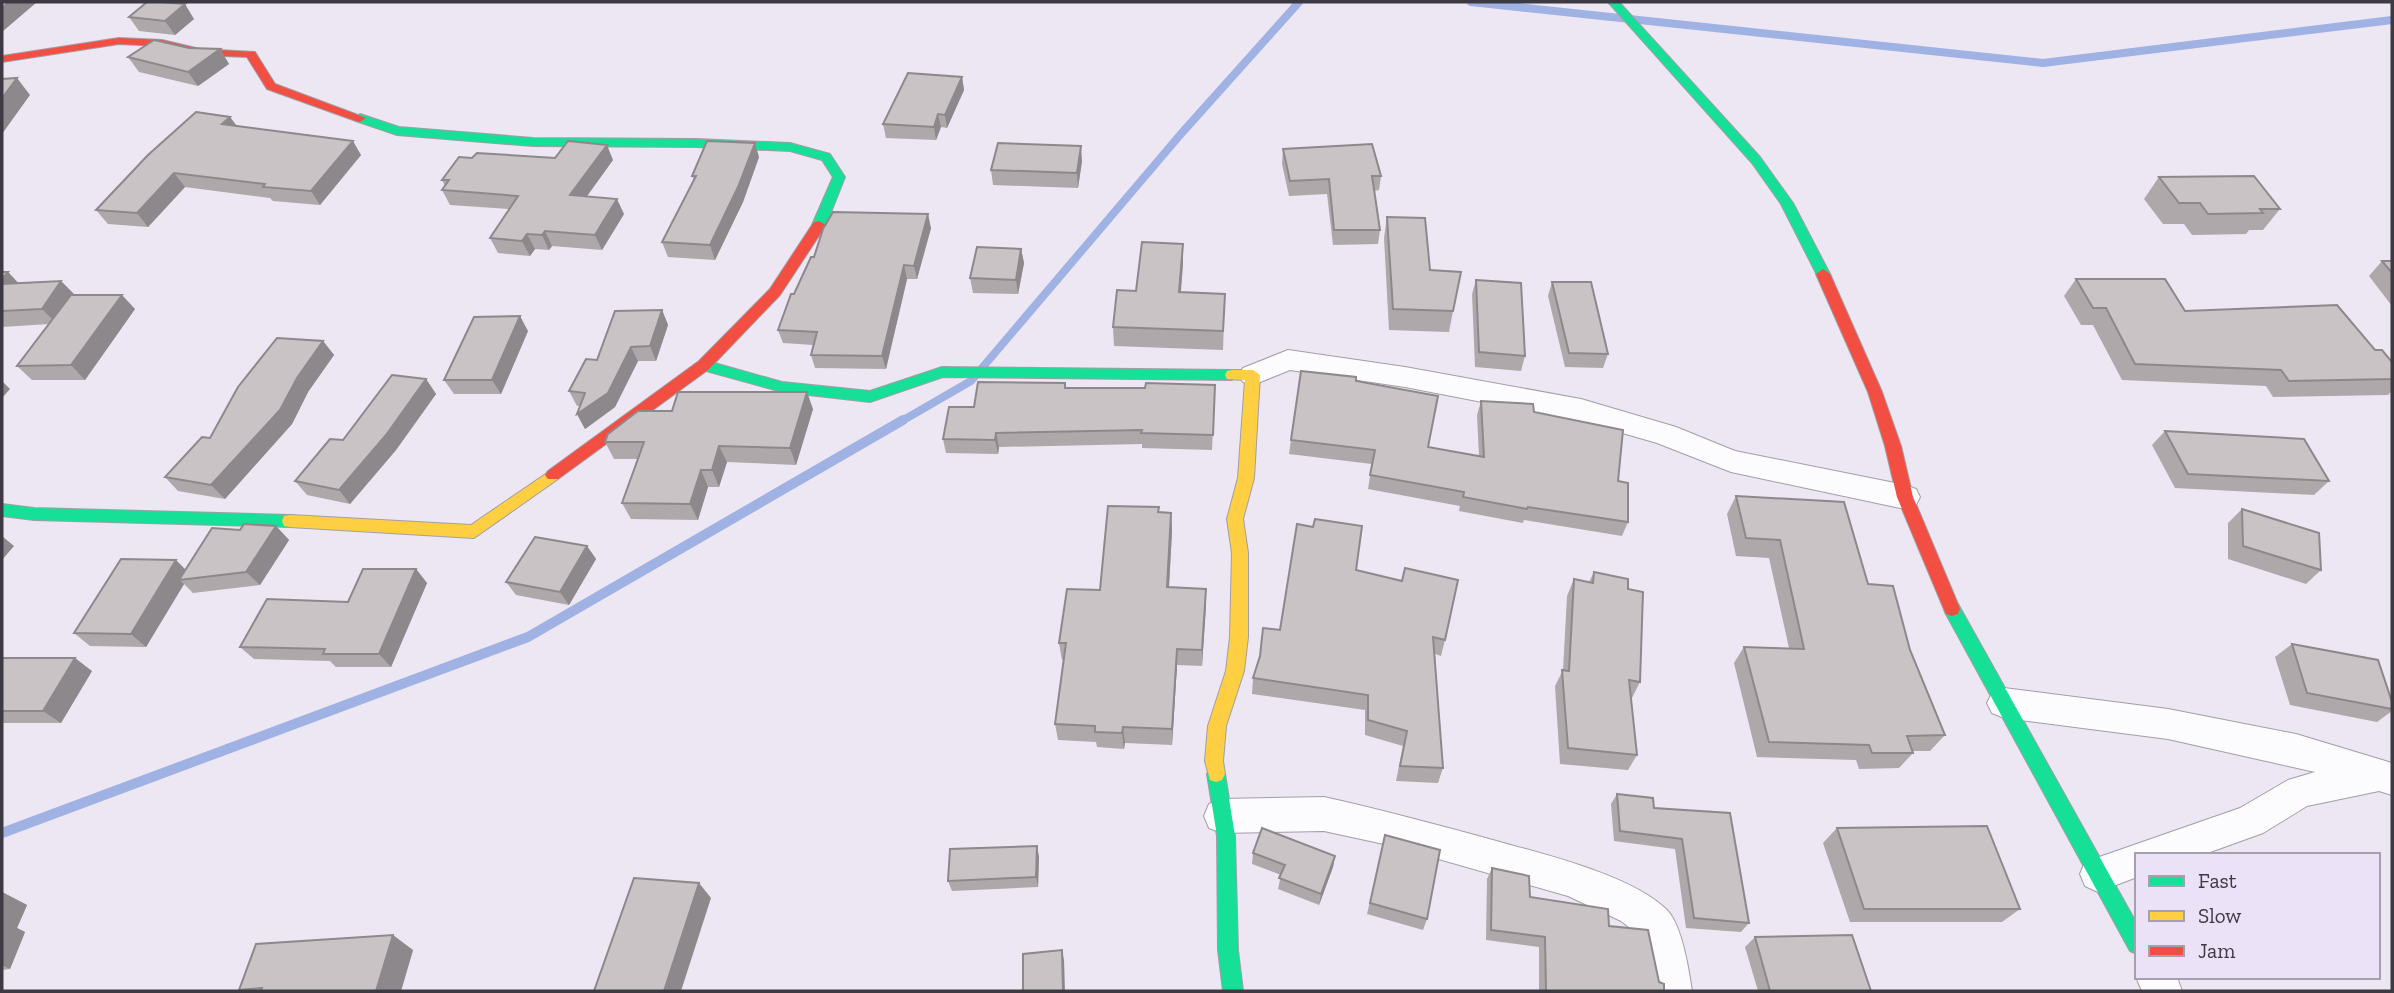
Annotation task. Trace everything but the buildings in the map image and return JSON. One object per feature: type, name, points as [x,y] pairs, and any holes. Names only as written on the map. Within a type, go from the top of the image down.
[{"type":"street","points":[[1619,7],[1756,160],[1787,203],[1812,250],[1875,392],[1893,446],[1905,498],[1950,605],[2135,940]]},
{"type":"street","points":[[2,58],[119,41],[162,43],[200,51],[251,54],[271,86],[397,131],[533,142],[696,143],[790,147],[826,157],[839,177],[817,229],[775,292],[704,365],[474,532],[233,518],[33,514],[2,510]]},
{"type":"street","points":[[704,365],[782,387],[870,397],[942,372],[1253,375],[1289,360],[1405,377],[1581,410],[1666,435],[1731,461],[1905,498]]},
{"type":"street","points":[[1233,991],[1228,950],[1226,836],[1214,761],[1217,726],[1235,671],[1239,636],[1240,553],[1235,519],[1246,478],[1253,375]]},
{"type":"street","points":[[2004,703],[2168,724],[2296,750],[2392,779]]},
{"type":"street","points":[[2159,853],[2250,821],[2300,791],[2360,778],[2392,779]]},
{"type":"street","points":[[1222,816],[1324,814],[1393,829],[1573,880],[1634,908],[1656,925],[1665,949],[1673,991]]},
{"type":"street","points":[[2098,874],[2135,861]]},
{"type":"waterway","points":[[900,422],[971,381],[1180,135],[1299,2]]},
{"type":"waterway","points":[[1471,2],[2043,63],[2392,20]]},
{"type":"waterway","points":[[2,833],[528,637],[903,420]]},
{"type":"traffic: fast","points":[[1613,2],[1756,160],[1787,203],[1823,274]]},
{"type":"traffic: fast","points":[[360,118],[397,131],[533,142],[696,143],[790,147],[826,157],[839,177],[819,225]]},
{"type":"traffic: fast","points":[[704,365],[782,387],[870,397],[942,372],[1232,375]]},
{"type":"traffic: fast","points":[[2,510],[34,514],[290,521]]},
{"type":"traffic: fast","points":[[1952,609],[2135,940]]},
{"type":"traffic: fast","points":[[1216,774],[1226,836],[1228,950],[1233,991]]},
{"type":"traffic: slow","points":[[1216,774],[1214,761],[1217,726],[1235,671],[1239,637],[1240,553],[1235,519],[1246,478],[1253,375],[1232,375]]},
{"type":"traffic: slow","points":[[290,521],[474,532],[553,475]]},
{"type":"traffic: jam","points":[[2,59],[119,41],[162,43],[200,52],[251,54],[271,86],[360,118]]},
{"type":"traffic: jam","points":[[553,475],[704,365],[775,292],[819,225]]},
{"type":"traffic: jam","points":[[1823,274],[1875,392],[1893,446],[1905,497],[1952,609]]}]
